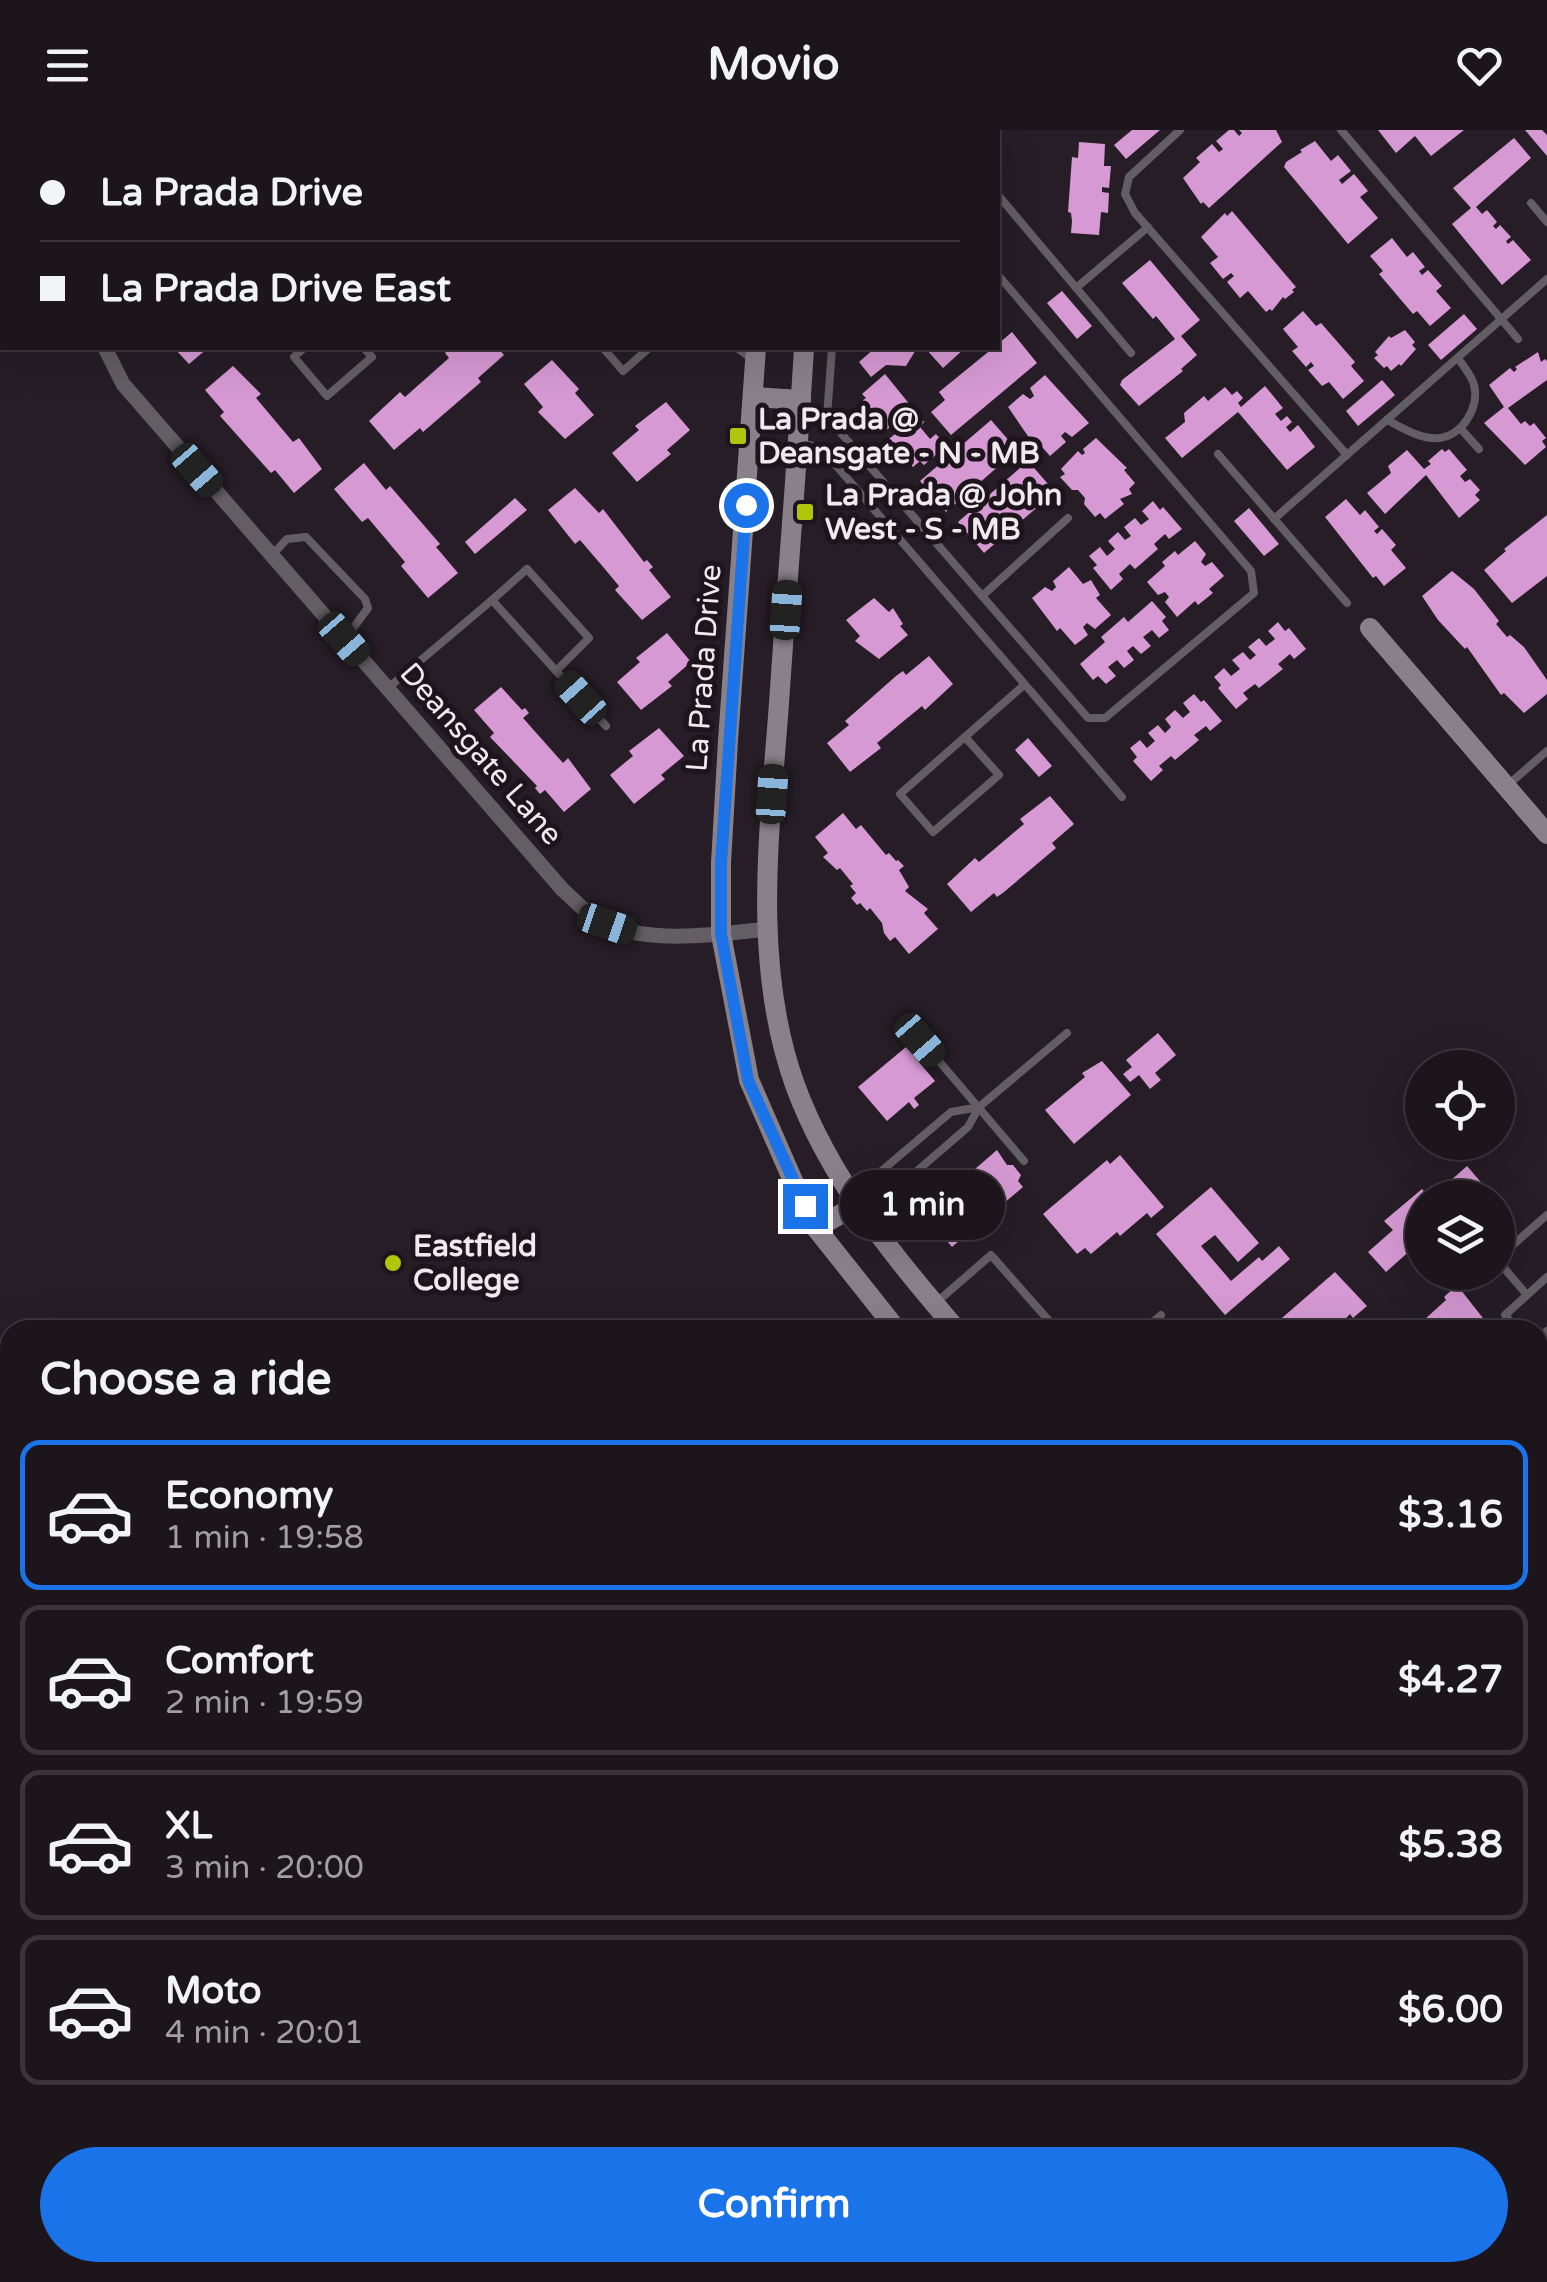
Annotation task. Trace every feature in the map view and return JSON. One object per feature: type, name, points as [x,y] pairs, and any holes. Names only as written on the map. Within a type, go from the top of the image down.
[{"type":"main road","points":[[804,350],[767,868],[773,1006],[795,1085],[820,1141],[948,1320]]},
{"type":"main road","name":"La Prada Drive","points":[[756,354],[725,794],[721,934],[748,1080],[816,1228]]},
{"type":"main road","points":[[753,397],[801,400]]},
{"type":"main road","points":[[1370,628],[1547,834]]},
{"type":"main road","points":[[862,1202],[816,1228],[889,1320]]},
{"type":"street","name":"Deansgate Lane","points":[[106,350],[123,384],[562,890],[585,911],[607,924],[652,935],[768,929]]},
{"type":"lane","points":[[1180,130],[1130,176],[1125,194],[1148,227],[1347,455]]},
{"type":"lane","points":[[1341,130],[1518,338]]},
{"type":"lane","points":[[1000,197],[1132,353]]},
{"type":"lane","points":[[1531,203],[1547,222]]},
{"type":"lane","points":[[1076,288],[1148,227]]},
{"type":"lane","points":[[832,350],[827,417],[1088,718],[1105,718],[1254,593],[1251,571],[1000,277]]},
{"type":"lane","points":[[1274,519],[1547,279]]},
{"type":"lane","points":[[302,350],[294,357],[327,396],[372,356],[366,350]]},
{"type":"lane","points":[[604,350],[623,371],[647,350]]},
{"type":"lane","points":[[1387,420],[1417,435],[1440,438],[1461,429],[1474,407],[1474,385],[1458,358]]},
{"type":"lane","points":[[1461,429],[1479,449]]},
{"type":"lane","points":[[798,442],[821,448],[1122,797]]},
{"type":"lane","points":[[1218,454],[1347,604]]},
{"type":"lane","points":[[982,596],[1068,518]]},
{"type":"lane","points":[[272,556],[288,539],[306,537],[365,599],[368,608],[344,639]]},
{"type":"lane","points":[[388,689],[527,569],[589,638],[556,671]]},
{"type":"lane","points":[[492,600],[606,726]]},
{"type":"lane","points":[[965,736],[999,775],[933,832],[900,794],[965,736],[1024,685]]},
{"type":"lane","points":[[1506,787],[1547,751]]},
{"type":"lane","points":[[862,1202],[895,1190],[968,1127],[979,1107],[1068,1032]]},
{"type":"lane","points":[[920,1040],[1024,1161]]},
{"type":"lane","points":[[862,1202],[879,1173],[951,1112],[979,1107]]},
{"type":"lane","points":[[1515,1244],[1547,1215]]},
{"type":"lane","points":[[934,1304],[991,1255],[1048,1320]]},
{"type":"lane","points":[[1509,1320],[1504,1314],[1547,1277]]},
{"type":"lane","points":[[1515,1281],[1526,1295]]},
{"type":"lane","points":[[1156,1320],[1161,1316]]},
{"type":"building","points":[[1132,130],[1160,130],[1126,159],[1114,145]]},
{"type":"building","points":[[1229,130],[1239,136],[1239,130],[1276,130],[1282,142],[1209,208],[1201,204],[1183,178],[1200,162],[1196,158],[1212,144],[1219,152],[1223,149],[1216,141]]},
{"type":"building","points":[[1378,130],[1464,130],[1431,156],[1415,136],[1396,153]]},
{"type":"building","points":[[1525,130],[1542,130],[1547,135],[1547,156]]},
{"type":"building","points":[[1514,138],[1531,158],[1476,207],[1482,214],[1487,210],[1497,222],[1493,226],[1496,229],[1500,225],[1511,237],[1506,241],[1508,244],[1513,240],[1531,260],[1502,285],[1452,224],[1471,208],[1453,188]]},
{"type":"building","points":[[1315,141],[1331,161],[1338,155],[1351,171],[1339,180],[1342,184],[1354,174],[1368,191],[1360,197],[1378,218],[1348,244],[1284,167]]},
{"type":"building","points":[[1079,142],[1105,144],[1104,166],[1111,166],[1109,188],[1102,187],[1102,192],[1109,193],[1108,213],[1101,212],[1099,235],[1071,233],[1068,212],[1072,157],[1078,158]]},
{"type":"building","points":[[1232,211],[1296,287],[1272,311],[1266,312],[1248,291],[1240,298],[1227,282],[1234,276],[1231,273],[1223,279],[1210,263],[1218,257],[1201,237]]},
{"type":"building","points":[[1392,238],[1407,257],[1413,252],[1425,267],[1419,271],[1422,275],[1428,270],[1442,286],[1436,291],[1451,308],[1430,326],[1417,311],[1413,314],[1379,274],[1383,271],[1370,256]]},
{"type":"building","points":[[1150,260],[1200,320],[1181,336],[1197,355],[1139,406],[1120,385],[1122,380],[1175,339],[1122,283]]},
{"type":"building","points":[[1062,291],[1092,326],[1077,339],[1047,303]]},
{"type":"building","points":[[1303,311],[1316,326],[1321,323],[1355,362],[1351,366],[1364,381],[1343,399],[1329,382],[1322,386],[1308,370],[1314,366],[1311,362],[1306,367],[1292,351],[1298,347],[1283,329]]},
{"type":"building","points":[[1464,314],[1477,329],[1441,360],[1428,345]]},
{"type":"building","points":[[1405,330],[1416,349],[1401,366],[1391,371],[1387,366],[1384,368],[1374,358],[1378,355],[1375,352],[1389,336]]},
{"type":"building","points":[[1012,332],[1037,363],[951,435],[931,412],[945,400],[939,392],[991,350],[1000,350],[1000,342]]},
{"type":"building","points":[[176,350],[206,350],[189,364]]},
{"type":"building","points":[[500,350],[504,355],[478,378],[481,382],[423,432],[420,428],[394,450],[369,421],[400,392],[405,397],[449,358],[445,353]]},
{"type":"building","points":[[873,350],[916,350],[906,366],[886,365],[871,377],[859,362]]},
{"type":"building","points":[[927,350],[963,350],[943,368]]},
{"type":"building","points":[[1538,352],[1541,362],[1547,361],[1547,380],[1508,408],[1521,424],[1534,423],[1546,438],[1542,441],[1546,447],[1525,465],[1484,423],[1504,407],[1489,385],[1510,368],[1514,372],[1515,367]]},
{"type":"building","points":[[552,360],[579,389],[575,393],[594,415],[565,439],[538,412],[543,407],[524,384]]},
{"type":"building","points":[[233,366],[261,394],[256,398],[293,442],[299,438],[322,469],[294,493],[220,416],[224,412],[205,390]]},
{"type":"building","points":[[885,374],[924,422],[920,427],[930,439],[936,434],[946,446],[924,465],[920,461],[913,467],[905,458],[912,451],[904,442],[897,449],[889,439],[896,433],[890,427],[883,433],[874,423],[882,417],[874,408],[867,414],[858,404],[866,398],[862,394]]},
{"type":"building","points":[[1045,375],[1089,423],[1072,437],[1065,432],[1061,436],[1066,442],[1050,456],[1035,439],[1032,442],[1008,407],[1023,394],[1030,399],[1034,396],[1030,388]]},
{"type":"building","points":[[1382,380],[1395,395],[1358,426],[1346,411]]},
{"type":"building","points":[[1265,386],[1283,408],[1275,414],[1281,421],[1287,416],[1292,422],[1286,427],[1290,432],[1298,425],[1315,447],[1287,470],[1238,412],[1182,458],[1165,438],[1185,422],[1184,413],[1204,396],[1208,401],[1225,387],[1232,395],[1237,391],[1243,398],[1238,403],[1241,407]]},
{"type":"building","points":[[666,402],[690,430],[667,450],[671,454],[637,482],[612,453],[639,430],[635,426]]},
{"type":"building","points":[[991,420],[1017,450],[946,512],[920,481]]},
{"type":"building","points":[[1096,438],[1127,468],[1124,470],[1135,483],[1129,489],[1132,494],[1120,499],[1124,504],[1105,519],[1100,513],[1095,517],[1078,490],[1072,490],[1060,477],[1065,474],[1061,469],[1078,451],[1085,453],[1083,449]]},
{"type":"building","points":[[1442,449],[1449,449],[1467,470],[1460,476],[1465,482],[1470,479],[1480,490],[1475,495],[1480,500],[1459,518],[1426,475],[1385,514],[1367,493],[1391,473],[1388,466],[1407,450],[1424,469]]},
{"type":"building","points":[[1028,461],[1055,492],[984,553],[958,522]]},
{"type":"building","points":[[364,463],[386,490],[390,486],[440,544],[436,547],[458,573],[428,598],[401,566],[405,562],[368,518],[362,522],[334,489]]},
{"type":"building","points":[[575,488],[599,513],[603,509],[644,562],[647,560],[653,567],[649,570],[671,597],[642,620],[615,590],[619,586],[604,568],[580,540],[575,544],[548,510]]},
{"type":"building","points":[[515,498],[527,510],[475,554],[465,542]]},
{"type":"building","points":[[1346,499],[1360,515],[1365,510],[1379,527],[1374,531],[1377,534],[1382,529],[1396,545],[1391,550],[1406,568],[1384,586],[1376,576],[1373,578],[1325,517]]},
{"type":"building","points":[[1153,501],[1182,529],[1169,539],[1165,534],[1154,544],[1158,549],[1135,569],[1130,564],[1119,574],[1123,579],[1111,590],[1093,568],[1097,565],[1089,556],[1100,547],[1107,556],[1115,549],[1108,541],[1118,532],[1125,540],[1131,536],[1124,527],[1135,518],[1141,525],[1149,519],[1142,511]]},
{"type":"building","points":[[1249,508],[1279,544],[1264,556],[1234,521]]},
{"type":"building","points":[[1547,515],[1547,576],[1512,603],[1484,570]]},
{"type":"building","points":[[1195,541],[1206,554],[1201,562],[1205,566],[1212,562],[1224,576],[1209,589],[1213,593],[1198,605],[1195,601],[1177,617],[1165,602],[1169,597],[1165,592],[1158,595],[1147,582],[1165,566],[1162,562]]},
{"type":"building","points":[[1069,567],[1083,584],[1091,580],[1100,595],[1096,598],[1111,615],[1095,629],[1087,623],[1083,627],[1088,635],[1075,645],[1060,628],[1057,631],[1032,598],[1045,587],[1052,591],[1056,587],[1053,581]]},
{"type":"building","points":[[1452,571],[1474,589],[1499,621],[1496,624],[1507,637],[1510,635],[1524,647],[1547,680],[1547,694],[1524,713],[1504,693],[1501,695],[1467,647],[1438,620],[1422,596]]},
{"type":"building","points":[[874,598],[889,612],[893,608],[908,635],[879,659],[855,641],[860,636],[846,620]]},
{"type":"building","points":[[1152,601],[1166,617],[1162,621],[1169,630],[1159,638],[1152,630],[1143,637],[1151,646],[1141,654],[1133,646],[1127,651],[1134,660],[1124,668],[1117,660],[1108,667],[1116,676],[1106,684],[1098,676],[1093,680],[1080,664],[1105,642],[1101,637],[1124,617],[1128,622]]},
{"type":"building","points":[[1278,622],[1285,631],[1289,628],[1306,649],[1294,659],[1290,654],[1278,664],[1283,669],[1259,688],[1255,684],[1243,693],[1248,699],[1236,709],[1214,677],[1224,668],[1231,676],[1240,669],[1232,660],[1243,652],[1250,660],[1256,655],[1248,647],[1259,638],[1266,646],[1275,639],[1268,631]]},
{"type":"building","points":[[667,633],[691,662],[668,682],[672,686],[641,710],[617,682],[640,662],[636,658]]},
{"type":"building","points":[[929,656],[953,684],[925,710],[922,706],[877,743],[881,748],[850,772],[827,743],[849,725],[845,721],[896,676],[903,671],[906,675]]},
{"type":"building","points":[[501,687],[522,710],[525,708],[529,713],[523,718],[563,763],[568,758],[591,789],[564,812],[545,790],[540,794],[537,786],[490,737],[494,733],[474,710]]},
{"type":"building","points":[[1194,694],[1222,721],[1210,731],[1206,726],[1194,735],[1199,740],[1175,760],[1171,756],[1159,766],[1163,770],[1151,781],[1133,761],[1137,757],[1130,748],[1140,740],[1147,748],[1155,741],[1148,733],[1158,725],[1165,733],[1171,727],[1165,719],[1175,710],[1183,718],[1190,712],[1183,703]]},
{"type":"building","points":[[659,728],[684,756],[661,775],[665,779],[634,804],[610,775],[633,756],[629,751]]},
{"type":"building","points":[[1028,738],[1052,766],[1039,777],[1015,750]]},
{"type":"building","points":[[1050,796],[1074,824],[1052,843],[1056,848],[1004,892],[997,897],[994,893],[971,912],[947,884],[975,858],[979,862],[1024,824],[1020,819]]},
{"type":"building","points":[[843,813],[856,829],[861,825],[886,855],[889,853],[904,866],[899,870],[909,887],[905,891],[928,909],[924,913],[938,929],[909,954],[895,937],[890,941],[870,908],[867,911],[860,903],[857,905],[851,898],[856,893],[850,886],[853,884],[840,868],[837,870],[823,857],[828,853],[815,837]]},
{"type":"building","points":[[1158,1033],[1176,1055],[1155,1073],[1161,1080],[1150,1089],[1139,1075],[1130,1082],[1123,1074],[1132,1067],[1126,1060]]},
{"type":"building","points":[[906,1047],[935,1081],[914,1098],[919,1105],[914,1109],[909,1102],[887,1121],[858,1087]]},
{"type":"building","points":[[1102,1061],[1131,1095],[1074,1144],[1045,1110],[1085,1077],[1082,1073]]},
{"type":"building","points":[[997,1150],[1007,1165],[1013,1165],[1021,1175],[1018,1181],[1023,1187],[952,1247],[925,1215],[960,1185],[965,1191],[982,1176],[975,1169]]},
{"type":"building","points":[[1120,1155],[1164,1207],[1151,1218],[1147,1213],[1120,1236],[1117,1232],[1091,1254],[1085,1248],[1077,1254],[1043,1214],[1107,1160],[1110,1164]]},
{"type":"building","points":[[1467,1166],[1479,1180],[1451,1180]]},
{"type":"building","points":[[1211,1187],[1259,1243],[1238,1262],[1215,1235],[1201,1246],[1231,1281],[1279,1246],[1290,1259],[1225,1315],[1156,1234]]},
{"type":"building","points":[[1405,1203],[1405,1255],[1386,1272],[1368,1252],[1393,1230],[1384,1221]]},
{"type":"building","points":[[1335,1272],[1367,1306],[1344,1320],[1280,1320]]},
{"type":"building","points":[[1452,1290],[1461,1290],[1484,1320],[1424,1320],[1446,1300],[1444,1297]]},
{"type":"place","name":"La Prada @ Deansgate - N - MB","points":[[738,436]]},
{"type":"place","name":"La Prada @ John West - S - MB","points":[[805,512]]},
{"type":"place","name":"Eastfield College","points":[[393,1263]]},
{"type":"route","points":[[746,505],[728,742],[721,934],[748,1080],[805,1206]]}]
